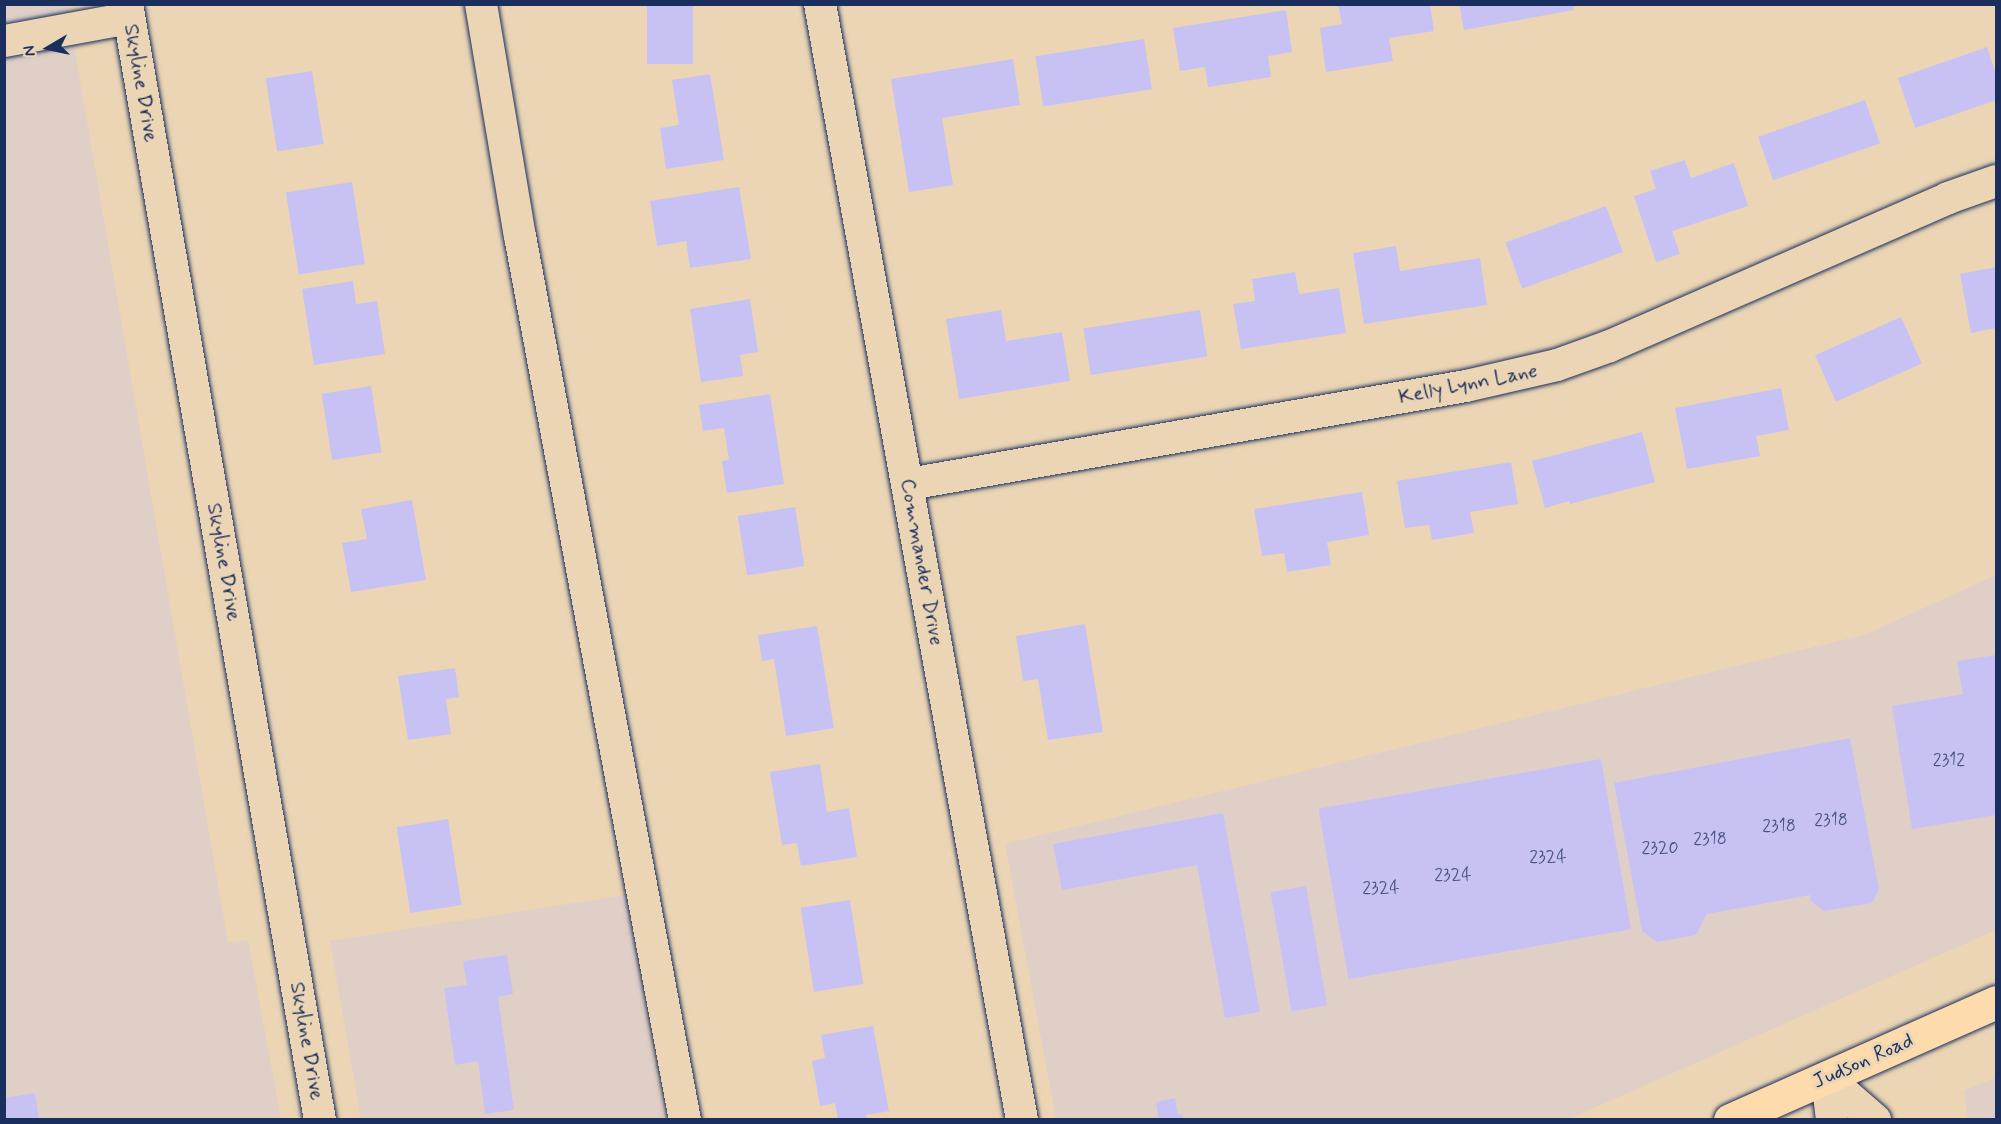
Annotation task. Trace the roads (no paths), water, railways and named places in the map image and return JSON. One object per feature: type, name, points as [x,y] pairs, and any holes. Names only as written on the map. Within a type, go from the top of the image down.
[{"type":"main road","name":"Judson Road","points":[[1730,1119],[1996,1002]]},
{"type":"street","points":[[481,4],[522,248],[686,1119]]},
{"type":"street","name":"Commander Drive","points":[[820,4],[909,484],[1022,1119]]},
{"type":"street","points":[[4,41],[128,11]]},
{"type":"street","name":"Skyline Drive","points":[[128,11],[320,1119]]},
{"type":"street","name":"Kelly Lynn Lane","points":[[909,484],[1466,386],[1557,365],[1610,346],[1948,198],[1996,181]]},
{"type":"street","points":[[1827,1078],[1832,1119]]},
{"type":"street","points":[[1827,1078],[1875,1119]]}]
